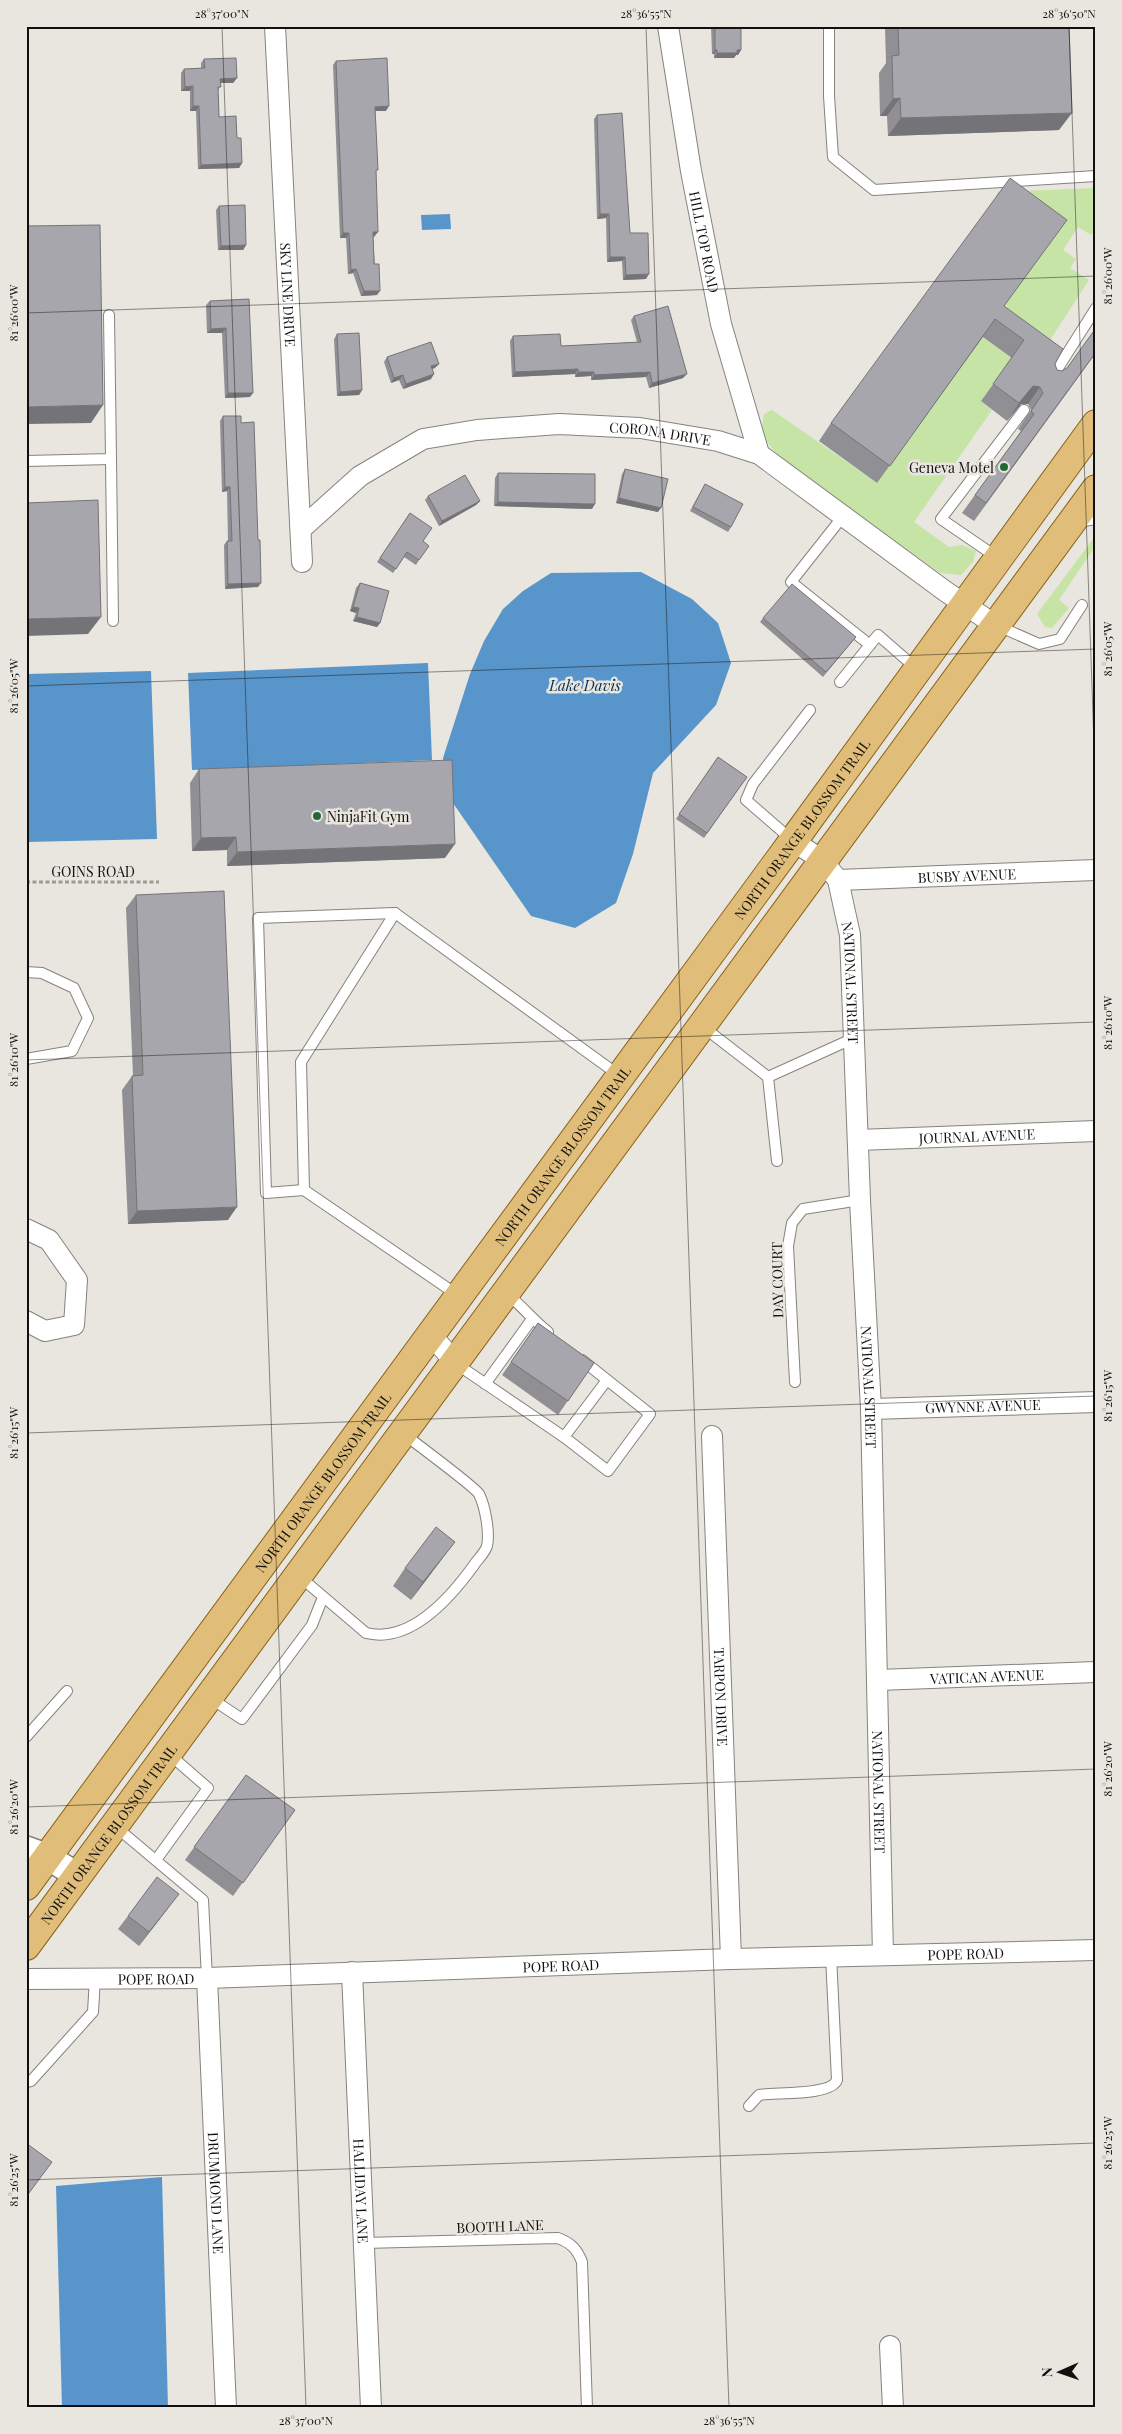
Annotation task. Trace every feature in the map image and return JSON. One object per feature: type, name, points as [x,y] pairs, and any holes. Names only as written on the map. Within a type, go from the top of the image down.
[{"type":"main road","name":"NORTH ORANGE BLOSSOM TRAIL","points":[[26,1886],[37,1853],[431,1336],[1096,424]]},
{"type":"main road","name":"NORTH ORANGE BLOSSOM TRAIL","points":[[26,1946],[702,1025],[830,870],[995,625],[1083,521],[1096,489]]},
{"type":"street","name":"SKY LINE DRIVE","points":[[275,26],[302,562]]},
{"type":"street","name":"HILL TOP ROAD","points":[[668,26],[691,171],[721,324],[759,454]]},
{"type":"street","name":"CORONA DRIVE","points":[[300,530],[360,476],[423,439],[477,430],[558,424],[640,428],[718,441],[759,454],[995,625]]},
{"type":"street","points":[[793,841],[830,870]]},
{"type":"street","name":"BUSBY AVENUE","points":[[830,870],[1096,870]]},
{"type":"street","name":"NATIONAL STREET","points":[[830,870],[850,935],[860,1200],[871,1409],[878,1680],[882,1955]]},
{"type":"street","name":"JOURNAL AVENUE","points":[[858,1140],[1096,1131]]},
{"type":"street","points":[[26,1229],[49,1240],[77,1280],[74,1325],[46,1331],[26,1322]]},
{"type":"street","points":[[431,1336],[454,1362]]},
{"type":"street","name":"GWYNNE AVENUE","points":[[871,1409],[1096,1402]]},
{"type":"street","name":"TARPON DRIVE","points":[[712,1436],[731,1959]]},
{"type":"street","name":"VATICAN AVENUE","points":[[878,1680],[1096,1672]]},
{"type":"street","points":[[37,1853],[78,1876]]},
{"type":"street","name":"POPE ROAD","points":[[26,1979],[207,1978],[731,1959],[1096,1950]]},
{"type":"street","name":"HALLIDAY LANE","points":[[352,1972],[371,2408]]},
{"type":"street","name":"DRUMMOND LANE","points":[[207,1978],[226,2408]]},
{"type":"street","points":[[890,2346],[893,2408]]},
{"type":"lane","points":[[829,26],[833,157],[874,190],[1096,176]]},
{"type":"lane","points":[[1049,382],[1096,308]]},
{"type":"lane","points":[[109,315],[113,621]]},
{"type":"lane","points":[[999,559],[942,519],[1024,410]]},
{"type":"lane","points":[[26,461],[111,459]]},
{"type":"lane","points":[[844,515],[791,582],[870,645]]},
{"type":"lane","points":[[995,625],[1039,644],[1060,639],[1082,606]]},
{"type":"lane","points":[[840,682],[878,635],[918,670]]},
{"type":"lane","points":[[793,841],[746,800],[753,784],[810,710]]},
{"type":"lane","points":[[460,1296],[304,1190],[266,1192],[258,918],[395,913],[621,1076]]},
{"type":"lane","points":[[304,1190],[302,1062],[395,913]]},
{"type":"lane","points":[[26,972],[42,973],[74,988],[88,1018],[72,1051],[26,1059]]},
{"type":"lane","points":[[702,1025],[768,1077],[777,1161]]},
{"type":"lane","points":[[768,1077],[854,1038]]},
{"type":"lane","name":"DAY COURT","points":[[795,1382],[788,1246],[792,1223],[802,1209],[860,1200]]},
{"type":"lane","points":[[506,1293],[525,1308],[532,1319],[555,1337]]},
{"type":"lane","points":[[485,1384],[532,1319]]},
{"type":"lane","points":[[454,1362],[564,1437],[608,1472],[650,1414],[577,1355]]},
{"type":"lane","points":[[564,1437],[607,1380]]},
{"type":"lane","points":[[299,1576],[366,1633],[377,1636],[392,1633],[423,1619],[460,1584],[486,1547],[486,1524],[478,1492],[403,1433]]},
{"type":"lane","points":[[209,1698],[242,1719],[312,1625],[323,1597]]},
{"type":"lane","points":[[26,1737],[67,1691]]},
{"type":"lane","points":[[156,1860],[208,1788],[168,1754]]},
{"type":"lane","points":[[115,1826],[203,1900],[207,1978]]},
{"type":"lane","points":[[749,2106],[758,2095],[828,2089],[835,2085],[837,2080],[831,1956]]},
{"type":"lane","points":[[26,2082],[31,2081],[93,2012],[95,1978]]},
{"type":"lane","name":"BOOTH LANE","points":[[364,2244],[558,2238],[568,2242],[582,2262],[587,2408]]},
{"type":"path","name":"GOINS ROAD","points":[[26,882],[159,882]]},
{"type":"green space","points":[[1096,188],[1096,234],[1093,232],[1091,235],[1078,227],[1063,250],[1076,259],[1070,268],[1089,280],[1050,340],[993,343],[1012,358],[981,401],[992,410],[914,522],[949,547],[962,545],[976,551],[973,562],[961,575],[940,573],[783,461],[761,435],[764,414],[772,410],[877,483],[998,192]]},
{"type":"green space","points":[[1096,535],[1096,545],[1059,600],[1069,608],[1052,628],[1045,627],[1037,614]]},
{"type":"water","points":[[450,214],[451,229],[422,230],[421,215]]},
{"type":"water","name":"Lake Davis","points":[[641,572],[692,599],[718,623],[731,663],[716,705],[653,773],[633,854],[616,903],[575,928],[531,916],[453,803],[444,773],[443,758],[470,674],[484,641],[503,609],[523,591],[551,573]]},
{"type":"water","points":[[428,663],[432,760],[192,770],[188,673]]},
{"type":"water","points":[[151,671],[157,839],[26,842],[26,674]]},
{"type":"water","points":[[162,2177],[168,2408],[62,2408],[56,2186]]},
{"type":"building","points":[[715,26],[741,26],[741,50],[737,50],[737,53],[717,53],[717,50],[715,50]]},
{"type":"building","points":[[898,26],[1069,26],[1072,113],[901,118],[900,98],[893,99],[892,56],[899,55]]},
{"type":"building","points":[[236,58],[237,78],[220,79],[221,87],[218,87],[219,117],[236,116],[237,138],[241,138],[242,163],[201,165],[199,106],[193,106],[193,86],[185,87],[184,69],[205,68],[204,59]]},
{"type":"building","points":[[387,58],[389,106],[375,107],[378,232],[373,232],[374,264],[379,264],[380,291],[364,291],[356,269],[351,270],[349,233],[343,233],[336,61]]},
{"type":"building","points":[[622,113],[630,233],[648,233],[649,274],[626,275],[625,257],[610,257],[609,214],[600,214],[597,115]]},
{"type":"building","points":[[1010,178],[1067,220],[1004,306],[1063,349],[1055,364],[1057,370],[1062,371],[1067,368],[1096,328],[1096,352],[986,503],[975,495],[1034,414],[1031,411],[1043,393],[1040,387],[1033,386],[1019,403],[993,384],[1024,340],[995,319],[890,466],[831,423]]},
{"type":"building","points":[[245,205],[246,245],[221,246],[219,206]]},
{"type":"building","points":[[100,225],[103,405],[26,407],[26,226]]},
{"type":"building","points":[[249,299],[253,393],[228,393],[226,328],[211,329],[210,301]]},
{"type":"building","points":[[668,306],[687,374],[652,383],[650,372],[594,375],[594,372],[578,372],[578,369],[515,372],[513,336],[560,334],[561,346],[641,342],[634,316]]},
{"type":"building","points":[[359,333],[362,390],[340,392],[337,334]]},
{"type":"building","points":[[431,342],[439,364],[431,366],[434,374],[406,384],[403,375],[394,378],[387,357]]},
{"type":"building","points":[[223,416],[241,416],[241,423],[254,422],[261,583],[228,584],[227,541],[232,541],[230,487],[225,487]]},
{"type":"building","points":[[625,469],[668,479],[661,508],[619,498]]},
{"type":"building","points":[[498,473],[595,474],[595,504],[498,502]]},
{"type":"building","points":[[465,475],[480,501],[442,521],[428,496]]},
{"type":"building","points":[[705,484],[743,504],[731,527],[693,507]]},
{"type":"building","points":[[98,500],[101,617],[26,619],[26,503]]},
{"type":"building","points":[[410,513],[432,528],[423,541],[429,546],[419,560],[407,552],[396,569],[380,558]]},
{"type":"building","points":[[360,583],[389,591],[380,623],[357,617],[359,608],[353,607]]},
{"type":"building","points":[[792,584],[856,637],[826,672],[763,618]]},
{"type":"building","points":[[718,757],[747,777],[707,833],[679,814]]},
{"type":"building","name":"NinjaFit Gym","points":[[452,760],[455,844],[237,852],[236,837],[201,838],[199,769]]},
{"type":"building","points":[[224,891],[237,1207],[137,1211],[132,1076],[143,1075],[136,895]]},
{"type":"building","points":[[538,1323],[594,1363],[568,1401],[511,1362]]},
{"type":"building","points":[[436,1527],[455,1542],[423,1582],[405,1568]]},
{"type":"building","points":[[246,1775],[295,1810],[243,1883],[194,1847]]},
{"type":"building","points":[[157,1877],[179,1894],[149,1932],[128,1916]]},
{"type":"building","points":[[26,2143],[52,2162],[26,2197]]},
{"type":"place","name":"Geneva Motel","points":[[1004,467]]},
{"type":"place","name":"NinjaFit Gym","points":[[317,816]]}]
